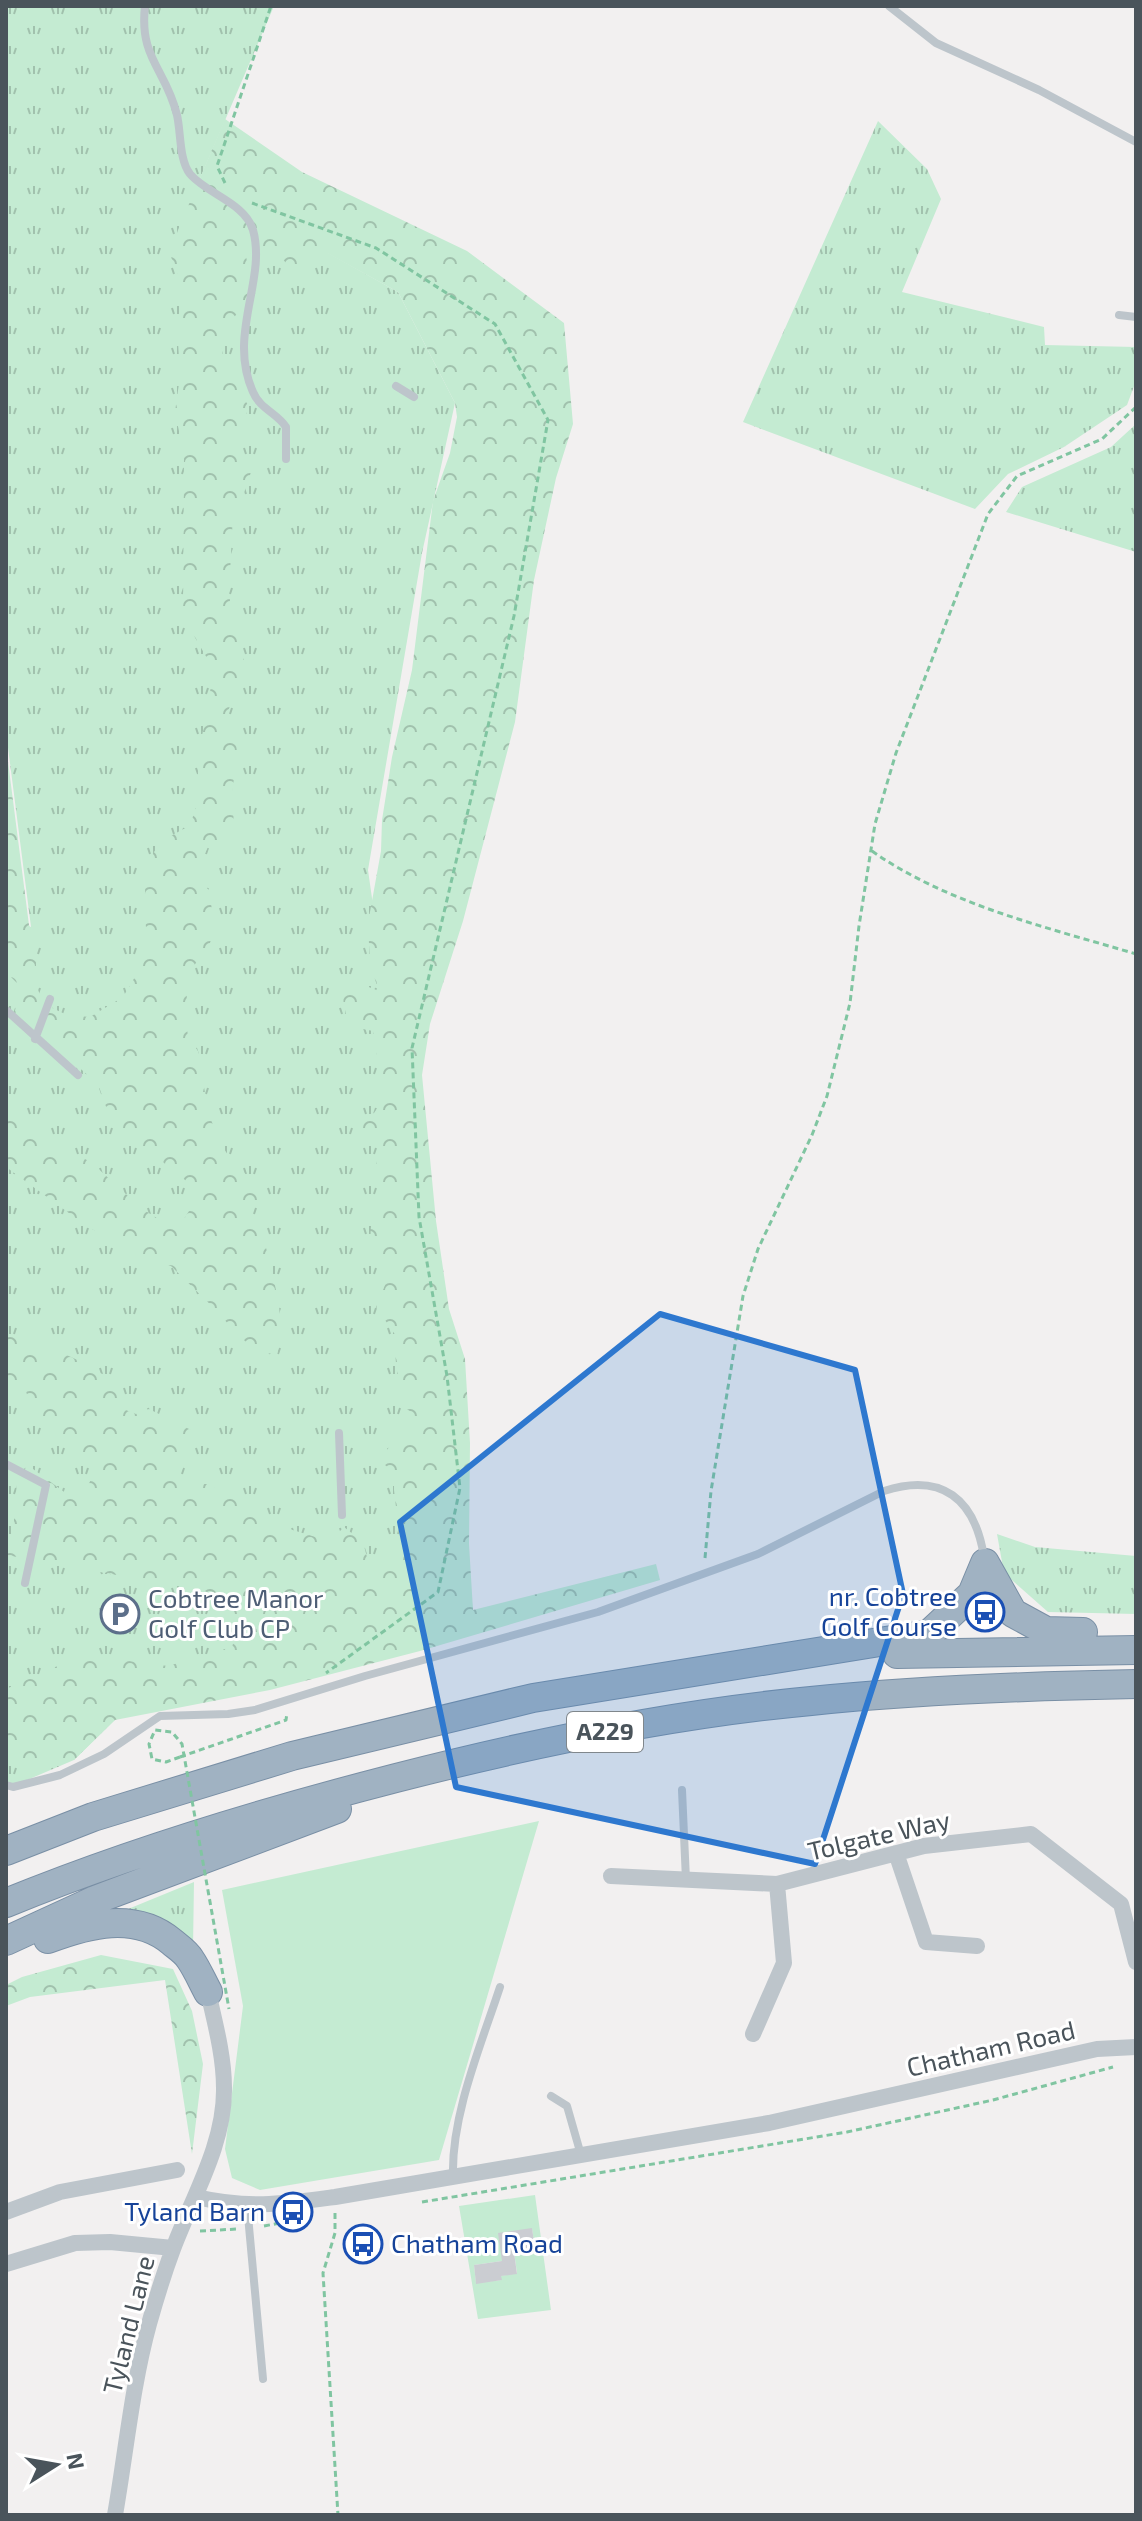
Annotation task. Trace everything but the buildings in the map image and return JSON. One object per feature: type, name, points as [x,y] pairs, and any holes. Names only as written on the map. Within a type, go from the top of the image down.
[{"type":"highway","points":[[985,1563],[1013,1613],[1046,1631],[1136,1633]]},
{"type":"highway","points":[[753,1663],[929,1634],[972,1594],[985,1563]]},
{"type":"highway","name":"A229","points":[[6,1851],[107,1812],[292,1756],[533,1698],[753,1663],[842,1656],[1136,1650]]},
{"type":"highway","name":"A229","points":[[6,1903],[90,1871],[282,1807],[536,1744],[640,1725],[808,1701],[1029,1686],[1136,1684]]},
{"type":"highway","points":[[6,1941],[95,1900],[468,1760]]},
{"type":"highway","points":[[6,1956],[75,1929],[110,1922],[139,1924],[160,1932],[189,1957],[218,2000]]},
{"type":"street","name":"Tolgate Way","points":[[611,1876],[777,1884],[924,1846],[1031,1834],[1121,1904]]},
{"type":"street","points":[[896,1853],[926,1942],[977,1946]]},
{"type":"street","points":[[753,2034],[784,1963],[777,1884]]},
{"type":"street","points":[[1136,1896],[1121,1904],[1136,1962]]},
{"type":"street","name":"Tyland Lane","points":[[115,2515],[149,2324],[173,2248],[210,2159],[224,2089],[217,2031],[218,2000]]},
{"type":"street","name":"Chatham Road","points":[[196,2197],[266,2206],[335,2197],[784,2120],[1097,2049],[1136,2047]]},
{"type":"street","points":[[6,2212],[60,2192],[177,2170]]},
{"type":"street","points":[[6,2264],[75,2243],[110,2242],[173,2248]]},
{"type":"lane","points":[[145,6],[147,51],[174,103],[183,158],[189,173],[250,220],[254,234],[255,266],[244,325],[244,355],[252,392],[259,404],[286,427],[286,459]]},
{"type":"lane","points":[[889,6],[936,43],[1039,90],[1136,142]]},
{"type":"lane","points":[[1119,315],[1136,317]]},
{"type":"lane","points":[[396,386],[414,397]]},
{"type":"lane","points":[[35,1039],[50,999]]},
{"type":"lane","points":[[6,1010],[78,1075]]},
{"type":"lane","points":[[339,1433],[342,1515]]},
{"type":"lane","points":[[6,1464],[46,1485],[25,1583]]},
{"type":"lane","points":[[6,1785],[13,1787],[60,1775],[104,1754],[160,1716],[255,1710],[598,1612],[758,1554],[884,1491],[903,1485],[937,1488],[963,1502],[974,1518],[985,1563]]},
{"type":"lane","points":[[682,1790],[686,1880]]},
{"type":"lane","points":[[453,2177],[452,2155],[459,2119],[500,1987]]},
{"type":"lane","points":[[551,2096],[567,2106],[581,2156]]},
{"type":"lane","points":[[247,2205],[263,2379]]},
{"type":"path","points":[[227,186],[217,166],[271,6]]},
{"type":"path","points":[[246,201],[376,248],[495,324],[548,420],[514,616],[412,1048],[419,1217],[447,1376],[460,1488],[438,1592],[324,1674]]},
{"type":"path","points":[[704,1573],[711,1491],[743,1296],[758,1249],[827,1096],[850,1003],[875,824],[896,753],[988,514],[1017,476],[1102,439],[1136,407]]},
{"type":"path","points":[[872,851],[904,873],[1002,914],[1136,954]]},
{"type":"path","points":[[218,2000],[182,1744],[172,1732],[155,1730],[149,1744],[152,1759],[166,1762],[180,1757],[286,1720],[289,1699]]},
{"type":"path","points":[[615,2172],[847,2132],[993,2100],[1103,2069]]},
{"type":"path","points":[[335,2197],[335,2233],[323,2273],[338,2515]]},
{"type":"path","points":[[198,2231],[250,2228]]},
{"type":"highlighted area","points":[[660,1314],[855,1370],[903,1594],[815,1864],[456,1787],[400,1522]]},
{"type":"green space","points":[[6,6],[274,6],[199,181],[398,292],[455,403],[422,553],[368,870],[473,1610],[129,1706],[74,1760],[6,1789],[6,917],[31,927],[6,732]]},
{"type":"green space","points":[[225,119],[302,172],[467,251],[564,323],[573,424],[556,478],[534,580],[515,722],[463,921],[430,1024],[422,1075],[436,1221],[449,1309],[465,1359],[473,1610],[656,1564],[660,1580],[420,1651],[270,1690],[115,1720],[74,1760],[6,1759],[6,1689],[82,1655],[168,1666],[232,1647],[239,1625],[229,1604],[205,1591],[6,1555],[12,1544],[18,1472],[29,1466],[75,1500],[86,1489],[95,1472],[83,1458],[34,1420],[26,1391],[6,1383],[6,1335],[49,1347],[117,1383],[124,1396],[118,1407],[136,1414],[149,1409],[193,1431],[192,1448],[180,1474],[188,1484],[208,1484],[283,1527],[322,1539],[334,1537],[344,1527],[363,1542],[368,1561],[388,1562],[401,1550],[394,1472],[385,1465],[387,1450],[413,1413],[405,1408],[408,1399],[397,1368],[396,1336],[376,1307],[385,1285],[375,1260],[371,1238],[373,1216],[385,1193],[375,1175],[380,1139],[359,1129],[361,1119],[374,1113],[384,1098],[373,1031],[363,1029],[346,1015],[343,999],[352,984],[379,991],[370,965],[368,923],[381,851],[382,820],[392,757],[412,670],[433,501],[450,453],[457,417],[455,403],[398,292],[327,253],[316,267],[289,266],[273,249],[246,255],[249,278],[259,286],[250,305],[232,318],[221,341],[224,367],[248,405],[244,430],[237,436],[240,461],[251,472],[233,514],[229,593],[232,618],[245,665],[227,714],[236,742],[234,833],[225,844],[208,847],[200,864],[199,881],[209,890],[213,926],[205,952],[188,971],[187,986],[188,1034],[199,1054],[215,1130],[232,1160],[264,1188],[249,1219],[264,1240],[279,1304],[281,1337],[277,1355],[258,1351],[236,1334],[171,1266],[88,1227],[6,1167],[6,1113],[91,1162],[141,1208],[166,1224],[184,1219],[194,1203],[195,1188],[122,1129],[109,1115],[98,1084],[75,1064],[52,1051],[15,1011],[19,985],[6,972],[6,746],[29,925],[36,941],[36,985],[44,1004],[67,1015],[90,1017],[123,997],[148,955],[160,958],[168,953],[148,942],[145,909],[147,870],[161,843],[190,826],[198,800],[198,758],[214,670],[183,617],[184,455],[175,412],[180,376],[177,325],[183,290],[170,254]]},
{"type":"green space","points":[[878,121],[927,169],[941,199],[902,292],[1044,327],[1045,345],[1136,347],[1136,381],[1127,405],[1064,447],[1008,474],[975,509],[743,422]]},
{"type":"green space","points":[[1136,424],[1136,552],[1006,512],[1022,487],[1111,447]]},
{"type":"green space","points":[[997,1534],[1035,1547],[1136,1556],[1136,1614],[1048,1612],[1004,1573]]},
{"type":"green space","points":[[539,1821],[439,2160],[260,2190],[232,2178],[225,2149],[243,2006],[222,1890]]},
{"type":"green space","points":[[194,1882],[193,1948],[111,1916]]},
{"type":"green space","points":[[101,1955],[173,1969],[192,2011],[203,2064],[192,2154],[165,1980],[30,1997],[6,2006],[6,1985],[22,1977]]},
{"type":"green space","points":[[535,2195],[551,2310],[478,2319],[459,2206]],"holes":[[[532,2229],[535,2249],[514,2252],[517,2273],[501,2276],[501,2280],[476,2283],[474,2265],[502,2261]]]},
{"type":"place","name":"nr. Cobtree Golf Course","points":[[985,1612]]},
{"type":"place","name":"Cobtree Manor Golf Club CP","points":[[120,1614]]},
{"type":"place","name":"Tyland Barn","points":[[293,2212]]},
{"type":"place","name":"Chatham Road","points":[[363,2244]]}]
